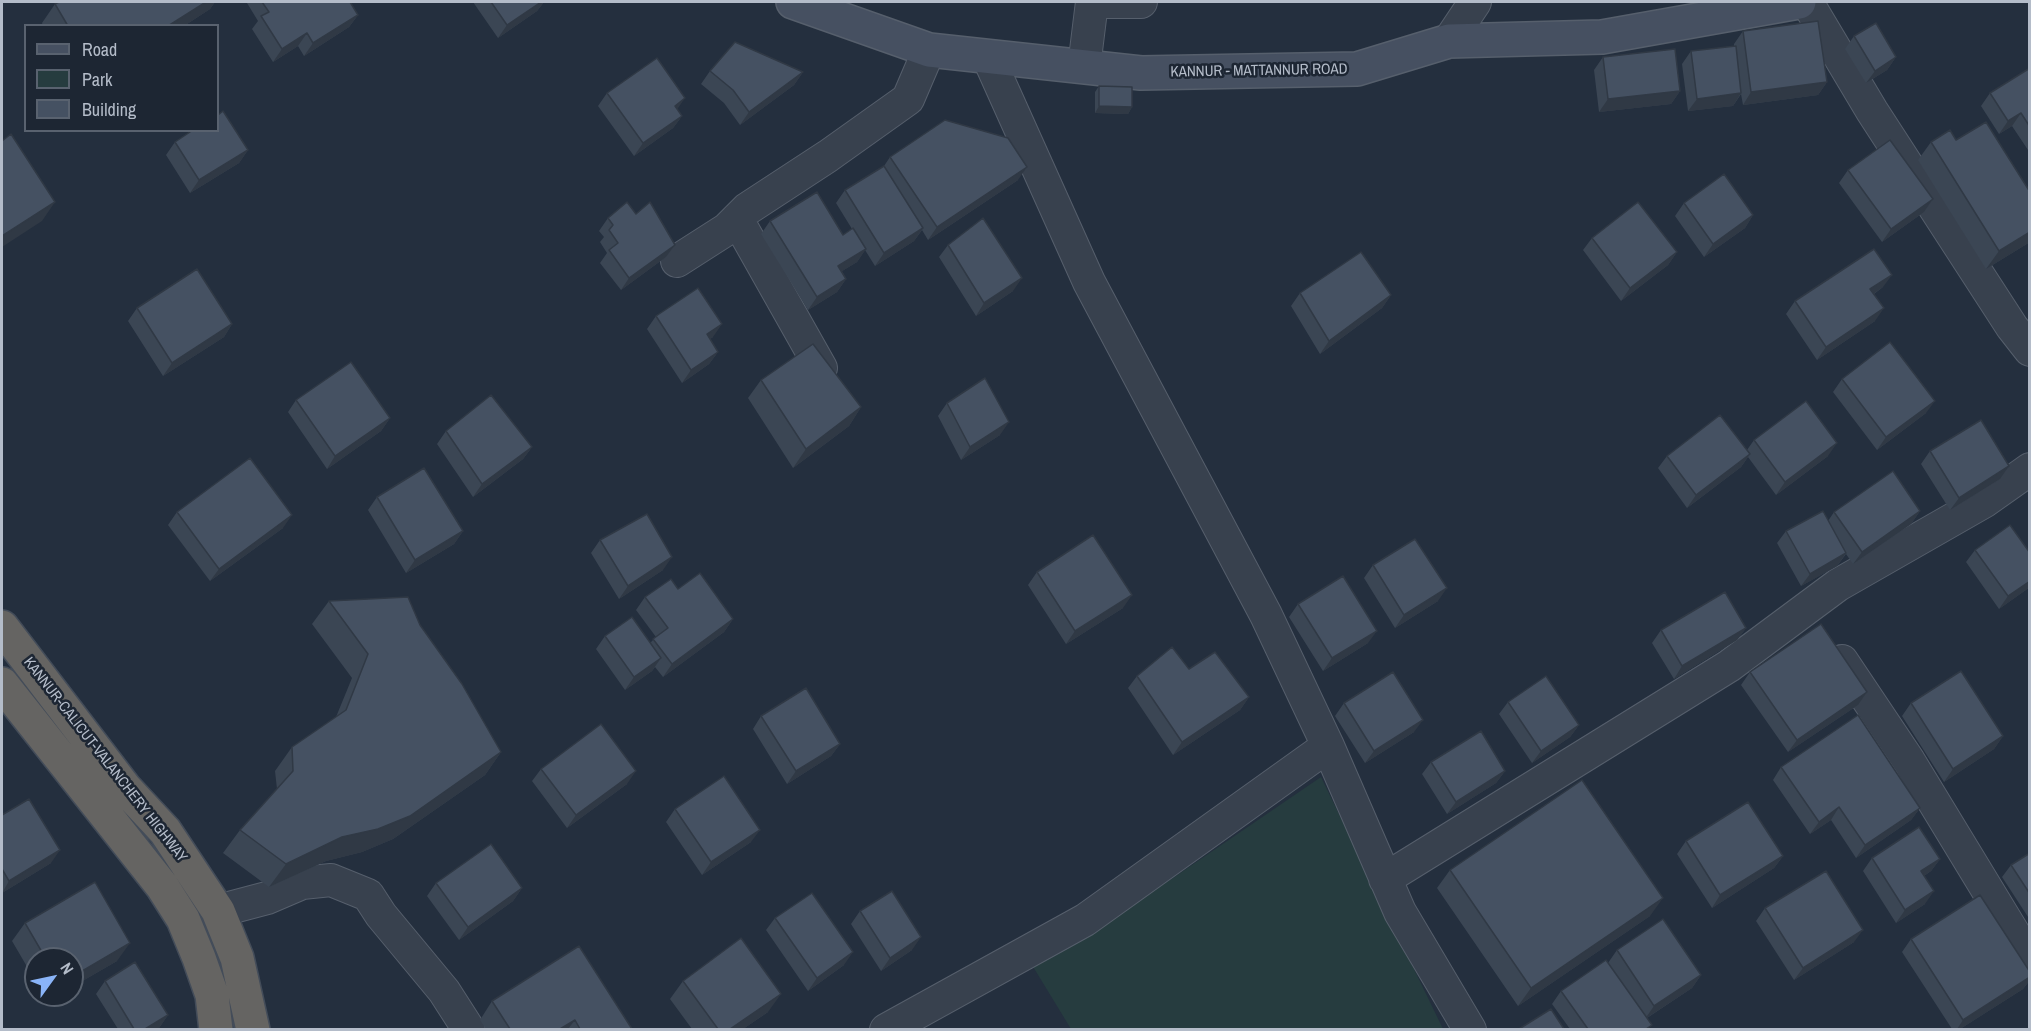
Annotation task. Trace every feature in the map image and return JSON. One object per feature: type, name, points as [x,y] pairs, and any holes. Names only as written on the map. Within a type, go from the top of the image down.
[{"type":"highway","name":"KANNUR-CALICUT-VALANCHERY HIGHWAY","points":[[2,627],[13,668],[165,831],[218,911],[237,958],[253,1029]]},
{"type":"highway","points":[[2,684],[155,877],[183,920],[212,995],[216,1029]]},
{"type":"main road","name":"KANNUR - MATTANNUR ROAD","points":[[793,2],[928,50],[1141,73],[1357,69],[1449,41],[1602,37],[1799,2]]},
{"type":"street","points":[[1084,67],[1092,2],[1141,2]]},
{"type":"street","points":[[1449,41],[1474,2]]},
{"type":"street","points":[[1807,2],[1872,111],[2030,351]]},
{"type":"street","points":[[677,261],[727,229],[747,209],[828,156],[908,99],[928,50]]},
{"type":"street","points":[[988,57],[1089,282],[1266,615],[1328,746],[1400,912],[1470,1029]]},
{"type":"street","points":[[737,219],[821,368]]},
{"type":"street","points":[[1384,879],[1729,666],[1818,624],[1838,585],[1985,501],[2030,469]]},
{"type":"street","points":[[1818,624],[1909,761],[2030,960]]},
{"type":"street","points":[[886,1029],[1085,920],[1328,746]]},
{"type":"street","points":[[218,911],[267,898],[302,883],[331,880],[368,895],[381,915],[444,991],[468,1029]]},
{"type":"green space","points":[[1321,777],[1443,1029],[1071,1029],[1032,965],[1173,878]]},
{"type":"building","points":[[59,2],[206,2],[171,24],[67,24],[55,4]]},
{"type":"building","points":[[262,2],[350,2],[358,15],[313,43],[307,33],[282,49],[261,16],[269,12]]},
{"type":"building","points":[[491,2],[541,2],[507,25]]},
{"type":"building","points":[[1818,21],[1827,82],[1751,92],[1743,31]]},
{"type":"building","points":[[1876,23],[1896,57],[1875,71],[1854,36]]},
{"type":"building","points":[[735,42],[803,72],[749,112],[733,90],[710,71]]},
{"type":"building","points":[[1736,46],[1741,93],[1697,99],[1691,51]]},
{"type":"building","points":[[1675,49],[1680,91],[1608,99],[1603,57]]},
{"type":"building","points":[[657,58],[685,98],[675,106],[682,116],[643,143],[607,93]]},
{"type":"building","points":[[2030,68],[2030,127],[2021,113],[2008,121],[1990,93]]},
{"type":"building","points":[[1099,86],[1132,87],[1132,107],[1099,106]]},
{"type":"building","points":[[223,111],[248,150],[199,180],[175,142],[190,132],[219,132],[219,114]]},
{"type":"building","points":[[945,120],[1008,138],[1027,167],[937,227],[890,157]]},
{"type":"building","points":[[1986,122],[2030,192],[2030,232],[1999,251],[1931,142],[1950,130],[1956,140]]},
{"type":"building","points":[[11,134],[55,202],[2,236],[2,141]]},
{"type":"building","points":[[1890,140],[1933,199],[1891,229],[1848,170]]},
{"type":"building","points":[[884,166],[923,228],[884,253],[845,190]]},
{"type":"building","points":[[1724,174],[1753,215],[1713,244],[1684,203]]},
{"type":"building","points":[[817,192],[843,235],[853,228],[866,249],[838,266],[846,279],[817,297],[770,221]]},
{"type":"building","points":[[627,202],[636,214],[650,202],[675,245],[629,278],[609,250],[618,243],[609,230],[613,225],[608,218]]},
{"type":"building","points":[[1638,202],[1677,252],[1630,288],[1592,238]]},
{"type":"building","points":[[983,218],[1022,278],[984,303],[948,245]]},
{"type":"building","points":[[1874,249],[1892,275],[1870,289],[1884,308],[1826,347],[1795,301]]},
{"type":"building","points":[[1361,252],[1391,295],[1329,341],[1300,293]]},
{"type":"building","points":[[197,269],[232,324],[172,363],[137,308]]},
{"type":"building","points":[[698,288],[722,324],[707,334],[718,352],[691,370],[656,316]]},
{"type":"building","points":[[1890,342],[1935,401],[1886,437],[1842,379]]},
{"type":"building","points":[[813,344],[861,407],[806,449],[761,380]]},
{"type":"building","points":[[351,362],[390,418],[335,456],[296,400]]},
{"type":"building","points":[[985,378],[1009,422],[970,447],[947,403]]},
{"type":"building","points":[[491,395],[532,447],[482,484],[446,431]]},
{"type":"building","points":[[1806,401],[1837,443],[1785,482],[1754,440]]},
{"type":"building","points":[[1720,415],[1750,454],[1696,495],[1667,456]]},
{"type":"building","points":[[1981,420],[2009,466],[1959,498],[1930,451]]},
{"type":"building","points":[[250,458],[292,515],[219,569],[177,512]]},
{"type":"building","points":[[424,468],[463,531],[415,560],[377,497]]},
{"type":"building","points":[[1893,471],[1920,511],[1862,552],[1834,512]]},
{"type":"building","points":[[1823,511],[1846,553],[1810,574],[1786,531]]},
{"type":"building","points":[[647,514],[672,557],[628,586],[600,540]]},
{"type":"building","points":[[2010,525],[2030,553],[2030,581],[2008,596],[1975,550]]},
{"type":"building","points":[[1093,535],[1132,595],[1075,631],[1037,572]]},
{"type":"building","points":[[1415,539],[1447,588],[1404,615],[1373,565]]},
{"type":"building","points":[[700,573],[733,619],[672,664],[653,639],[668,628],[645,597],[671,579],[678,589]]},
{"type":"building","points":[[1343,576],[1377,631],[1332,658],[1298,604]]},
{"type":"building","points":[[1725,592],[1746,628],[1682,666],[1661,630]]},
{"type":"building","points":[[408,597],[420,625],[462,684],[501,752],[410,816],[378,829],[342,837],[286,864],[240,830],[293,771],[292,747],[346,710],[368,654],[329,601]]},
{"type":"building","points":[[632,617],[661,658],[634,677],[605,636]]},
{"type":"building","points":[[1821,624],[1867,692],[1797,740],[1750,672]]},
{"type":"building","points":[[1172,647],[1189,669],[1215,652],[1249,697],[1182,742],[1137,676]]},
{"type":"building","points":[[1961,671],[2003,736],[1953,769],[1911,703]]},
{"type":"building","points":[[1393,672],[1423,720],[1374,751],[1344,703]]},
{"type":"building","points":[[1546,676],[1579,725],[1541,751],[1508,702]]},
{"type":"building","points":[[806,688],[840,744],[796,771],[761,716]]},
{"type":"building","points":[[1858,715],[1920,808],[1865,845],[1839,807],[1819,822],[1781,767]]},
{"type":"building","points":[[601,724],[636,771],[576,815],[541,769]]},
{"type":"building","points":[[1481,731],[1505,771],[1456,802],[1431,762]]},
{"type":"building","points":[[724,776],[760,830],[711,862],[675,809]]},
{"type":"building","points":[[1582,780],[1663,898],[1531,988],[1450,870]]},
{"type":"building","points":[[29,799],[60,850],[9,881],[2,869],[2,815]]},
{"type":"building","points":[[1748,802],[1783,856],[1720,895],[1686,841]]},
{"type":"building","points":[[1919,827],[1940,859],[1921,871],[1934,891],[1905,910],[1872,858]]},
{"type":"building","points":[[491,844],[522,888],[468,927],[436,883]]},
{"type":"building","points":[[2030,853],[2030,894],[2011,865]]},
{"type":"building","points":[[1826,871],[1863,930],[1803,968],[1765,908]]},
{"type":"building","points":[[95,882],[130,943],[84,970],[84,947],[39,947],[25,923]]},
{"type":"building","points":[[892,891],[921,937],[890,958],[860,911]]},
{"type":"building","points":[[812,893],[853,952],[817,978],[775,918]]},
{"type":"building","points":[[1980,895],[2030,972],[2030,977],[1963,1020],[1911,939]]},
{"type":"building","points":[[1663,919],[1701,975],[1654,1006],[1617,950]]},
{"type":"building","points":[[741,938],[781,994],[730,1029],[718,1029],[683,981]]},
{"type":"building","points":[[579,946],[632,1029],[580,1029],[575,1020],[560,1029],[510,1029],[492,1001]]},
{"type":"building","points":[[1606,960],[1652,1025],[1646,1029],[1588,1029],[1561,991]]},
{"type":"building","points":[[135,962],[168,1015],[145,1029],[134,1029],[105,981]]},
{"type":"building","points":[[1551,1009],[1564,1029],[1519,1029]]}]
